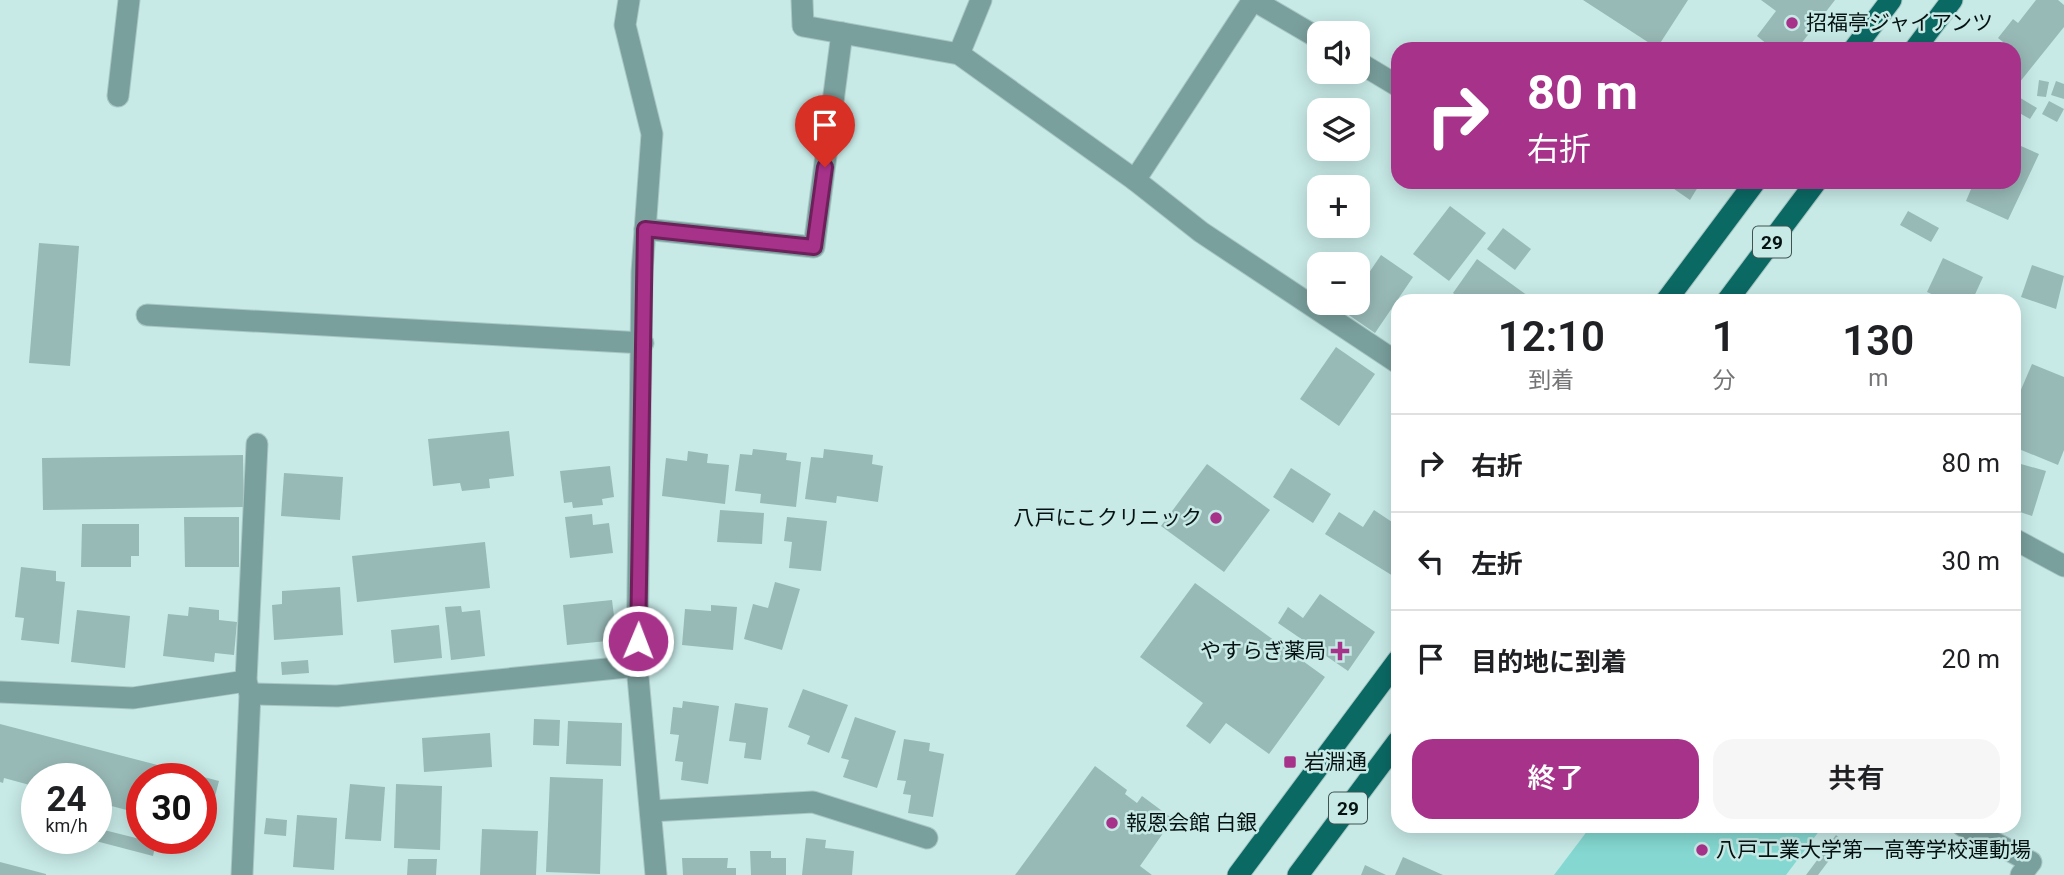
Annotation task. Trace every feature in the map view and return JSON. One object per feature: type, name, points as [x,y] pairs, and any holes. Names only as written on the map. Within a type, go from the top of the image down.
[{"type":"main road","points":[[1859,42],[1891,0]]},
{"type":"main road","points":[[1920,42],[1952,0]]},
{"type":"main road","name":"29","points":[[1671,294],[1750,189]]},
{"type":"main road","name":"29","points":[[1732,294],[1811,189]]},
{"type":"main road","name":"29","points":[[1238,875],[1391,669]]},
{"type":"main road","name":"29","points":[[1298,875],[1391,750]]},
{"type":"street","points":[[118,96],[129,0]]},
{"type":"street","points":[[629,0],[625,25],[652,134],[645,229],[637,666],[656,875]]},
{"type":"street","points":[[802,0],[803,26],[959,54],[1135,180],[1201,232],[1391,358]]},
{"type":"street","points":[[959,54],[981,0]]},
{"type":"street","points":[[1135,180],[1254,1],[1307,32]]},
{"type":"street","points":[[645,229],[814,247],[842,33]]},
{"type":"street","points":[[1370,69],[1391,82]]},
{"type":"street","points":[[147,315],[643,343]]},
{"type":"street","points":[[242,875],[257,444]]},
{"type":"street","points":[[2021,543],[2064,566]]},
{"type":"street","points":[[0,692],[133,698],[248,687],[337,696],[637,666]]},
{"type":"street","points":[[651,811],[813,802],[927,838]]},
{"type":"street","points":[[1976,833],[2031,862],[2021,875]]},
{"type":"shaded area","name":"八戸工業大学第一高等学校運動場","points":[[1586,833],[1818,833],[1786,875],[1554,875]]},
{"type":"building","points":[[1583,0],[1688,0],[1661,42],[1648,42]]},
{"type":"building","name":"招福亭ジャイアンツ","points":[[1761,0],[1835,0],[1802,42],[1764,42],[1757,36],[1776,11]]},
{"type":"building","points":[[2036,0],[2058,0],[2064,5],[2064,27],[2021,81],[2021,42],[2003,42],[1998,38],[2013,19],[2018,23]]},
{"type":"building","points":[[2039,80],[2049,82],[2046,97],[2037,96]]},
{"type":"building","points":[[2056,81],[2064,84],[2064,99],[2051,95]]},
{"type":"building","points":[[2021,98],[2037,108],[2030,119],[2021,114]]},
{"type":"building","points":[[2049,101],[2064,109],[2057,122],[2042,114]]},
{"type":"building","points":[[2021,146],[2039,154],[2008,220],[1966,201],[1971,189],[2021,189]]},
{"type":"building","points":[[1674,189],[1697,189],[1690,200]]},
{"type":"building","points":[[1450,206],[1486,233],[1449,281],[1413,254]]},
{"type":"building","points":[[1908,211],[1939,228],[1931,242],[1900,225]]},
{"type":"building","points":[[1503,228],[1531,249],[1515,270],[1487,249]]},
{"type":"building","points":[[39,243],[79,246],[70,366],[29,363]]},
{"type":"building","points":[[1381,255],[1413,277],[1401,294],[1391,294],[1391,309],[1375,333],[1349,315],[1370,315],[1370,271]]},
{"type":"building","points":[[1943,258],[1983,277],[1975,294],[1927,292]]},
{"type":"building","points":[[1477,259],[1525,294],[1454,294]]},
{"type":"building","points":[[2032,265],[2064,276],[2056,309],[2021,297]]},
{"type":"building","points":[[1336,347],[1375,374],[1339,426],[1300,399]]},
{"type":"building","points":[[2032,364],[2064,377],[2064,450],[2058,465],[2021,450],[2021,390]]},
{"type":"building","points":[[509,431],[514,476],[489,479],[490,488],[462,491],[460,483],[433,486],[428,439]]},
{"type":"building","points":[[753,449],[787,453],[786,460],[801,462],[796,507],[760,503],[761,494],[735,491],[740,454],[752,455]]},
{"type":"building","points":[[824,449],[873,455],[872,464],[883,466],[878,502],[837,496],[836,503],[805,499],[811,457],[823,458]]},
{"type":"building","points":[[688,451],[708,454],[707,463],[729,465],[725,504],[662,496],[666,458],[687,461]]},
{"type":"building","points":[[243,455],[244,507],[43,510],[42,458]]},
{"type":"building","name":"八戸にこクリニック","points":[[1207,464],[1270,510],[1224,572],[1161,526]]},
{"type":"building","points":[[2021,464],[2046,471],[2032,516],[2021,512]]},
{"type":"building","points":[[610,466],[614,497],[602,499],[603,505],[573,508],[572,502],[564,503],[560,471]]},
{"type":"building","points":[[1291,468],[1331,494],[1313,523],[1273,497]]},
{"type":"building","points":[[284,473],[343,477],[340,520],[281,516]]},
{"type":"building","points":[[720,510],[764,513],[762,544],[717,542]]},
{"type":"building","points":[[1374,510],[1391,521],[1391,575],[1325,534],[1339,512],[1363,527]]},
{"type":"building","points":[[592,514],[593,525],[609,523],[613,553],[570,558],[565,517]]},
{"type":"building","points":[[184,517],[239,517],[239,567],[185,567]]},
{"type":"building","points":[[787,517],[827,521],[821,571],[789,568],[792,542],[784,541]]},
{"type":"building","points":[[82,524],[139,524],[139,556],[131,556],[131,567],[81,567]]},
{"type":"building","points":[[485,542],[490,588],[357,602],[352,556]]},
{"type":"building","points":[[21,567],[56,571],[56,581],[65,582],[59,644],[21,640],[24,618],[15,617]]},
{"type":"building","points":[[775,582],[800,589],[782,650],[744,639],[753,604],[768,608]]},
{"type":"building","points":[[1195,583],[1325,677],[1269,754],[1226,723],[1210,744],[1186,726],[1203,703],[1140,657]]},
{"type":"building","points":[[340,587],[343,635],[274,640],[272,605],[282,604],[282,591]]},
{"type":"building","name":"やすらぎ薬局","points":[[1320,594],[1375,632],[1348,671],[1278,623],[1288,607],[1303,618]]},
{"type":"building","points":[[612,600],[617,640],[567,645],[563,605]]},
{"type":"building","points":[[711,605],[737,607],[733,650],[682,645],[685,609],[711,611]]},
{"type":"building","points":[[461,606],[462,612],[480,610],[485,656],[451,660],[445,607]]},
{"type":"building","points":[[189,607],[219,610],[219,620],[237,622],[234,655],[215,653],[214,662],[163,656],[168,614],[188,616]]},
{"type":"building","points":[[77,610],[130,616],[125,668],[71,662]]},
{"type":"building","points":[[439,625],[442,658],[394,663],[391,630]]},
{"type":"building","points":[[308,660],[309,673],[282,675],[281,662]]},
{"type":"building","points":[[803,689],[848,705],[829,753],[807,744],[810,736],[788,727]]},
{"type":"building","points":[[683,701],[719,706],[708,784],[681,780],[683,762],[675,761],[679,735],[670,734],[673,707],[682,708]]},
{"type":"building","points":[[735,703],[768,708],[761,760],[744,758],[746,743],[729,741]]},
{"type":"building","points":[[855,717],[896,731],[877,788],[843,777],[849,760],[841,758]]},
{"type":"building","points":[[534,719],[560,720],[559,746],[533,745]]},
{"type":"building","points":[[568,721],[622,723],[621,766],[566,764]]},
{"type":"building","points":[[0,724],[150,763],[126,763],[126,810],[112,806],[112,763],[21,763],[21,783],[4,778],[3,783],[0,782]]},
{"type":"building","points":[[490,733],[492,767],[424,772],[422,738]]},
{"type":"building","points":[[904,739],[930,743],[929,751],[944,754],[933,817],[908,813],[911,795],[903,794],[906,781],[897,780]]},
{"type":"building","name":"報恩会館 白銀","points":[[1095,766],[1127,790],[1125,794],[1137,803],[1142,796],[1173,819],[1140,866],[1152,875],[1015,875]]},
{"type":"building","points":[[550,777],[603,779],[600,874],[546,872]]},
{"type":"building","points":[[350,784],[385,787],[381,841],[345,839]]},
{"type":"building","points":[[396,784],[442,786],[440,850],[394,848]]},
{"type":"building","points":[[297,815],[337,818],[334,870],[293,867]]},
{"type":"building","points":[[266,818],[287,820],[286,836],[264,834]]},
{"type":"building","points":[[482,829],[538,831],[536,875],[480,875]]},
{"type":"building","points":[[112,832],[126,836],[126,849],[112,845]]},
{"type":"building","points":[[1836,835],[1843,842],[1818,875],[1806,875]]},
{"type":"building","points":[[806,838],[826,840],[825,848],[854,851],[852,875],[802,875]]},
{"type":"building","points":[[750,851],[771,851],[771,858],[786,858],[786,875],[751,875]]},
{"type":"building","points":[[1403,857],[1443,875],[1395,875]]},
{"type":"building","points":[[682,858],[728,858],[727,868],[736,868],[736,875],[683,875]]},
{"type":"building","points":[[408,859],[437,859],[436,875],[407,875]]},
{"type":"building","points":[[0,862],[46,874],[46,875],[0,875]]},
{"type":"building","points":[[1365,865],[1386,875],[1361,875]]},
{"type":"place","name":"招福亭ジャイアンツ","points":[[1792,23]]},
{"type":"place","name":"八戸にこクリニック","points":[[1216,518]]},
{"type":"place","name":"やすらぎ薬局","points":[[1340,651]]},
{"type":"place","name":"岩淵通","points":[[1290,762]]},
{"type":"place","name":"報恩会館 白銀","points":[[1112,823]]},
{"type":"place","name":"八戸工業大学第一高等学校運動場","points":[[1702,850]]},
{"type":"route","points":[[638,641],[642,272],[645,229],[814,247],[825,167]]}]
